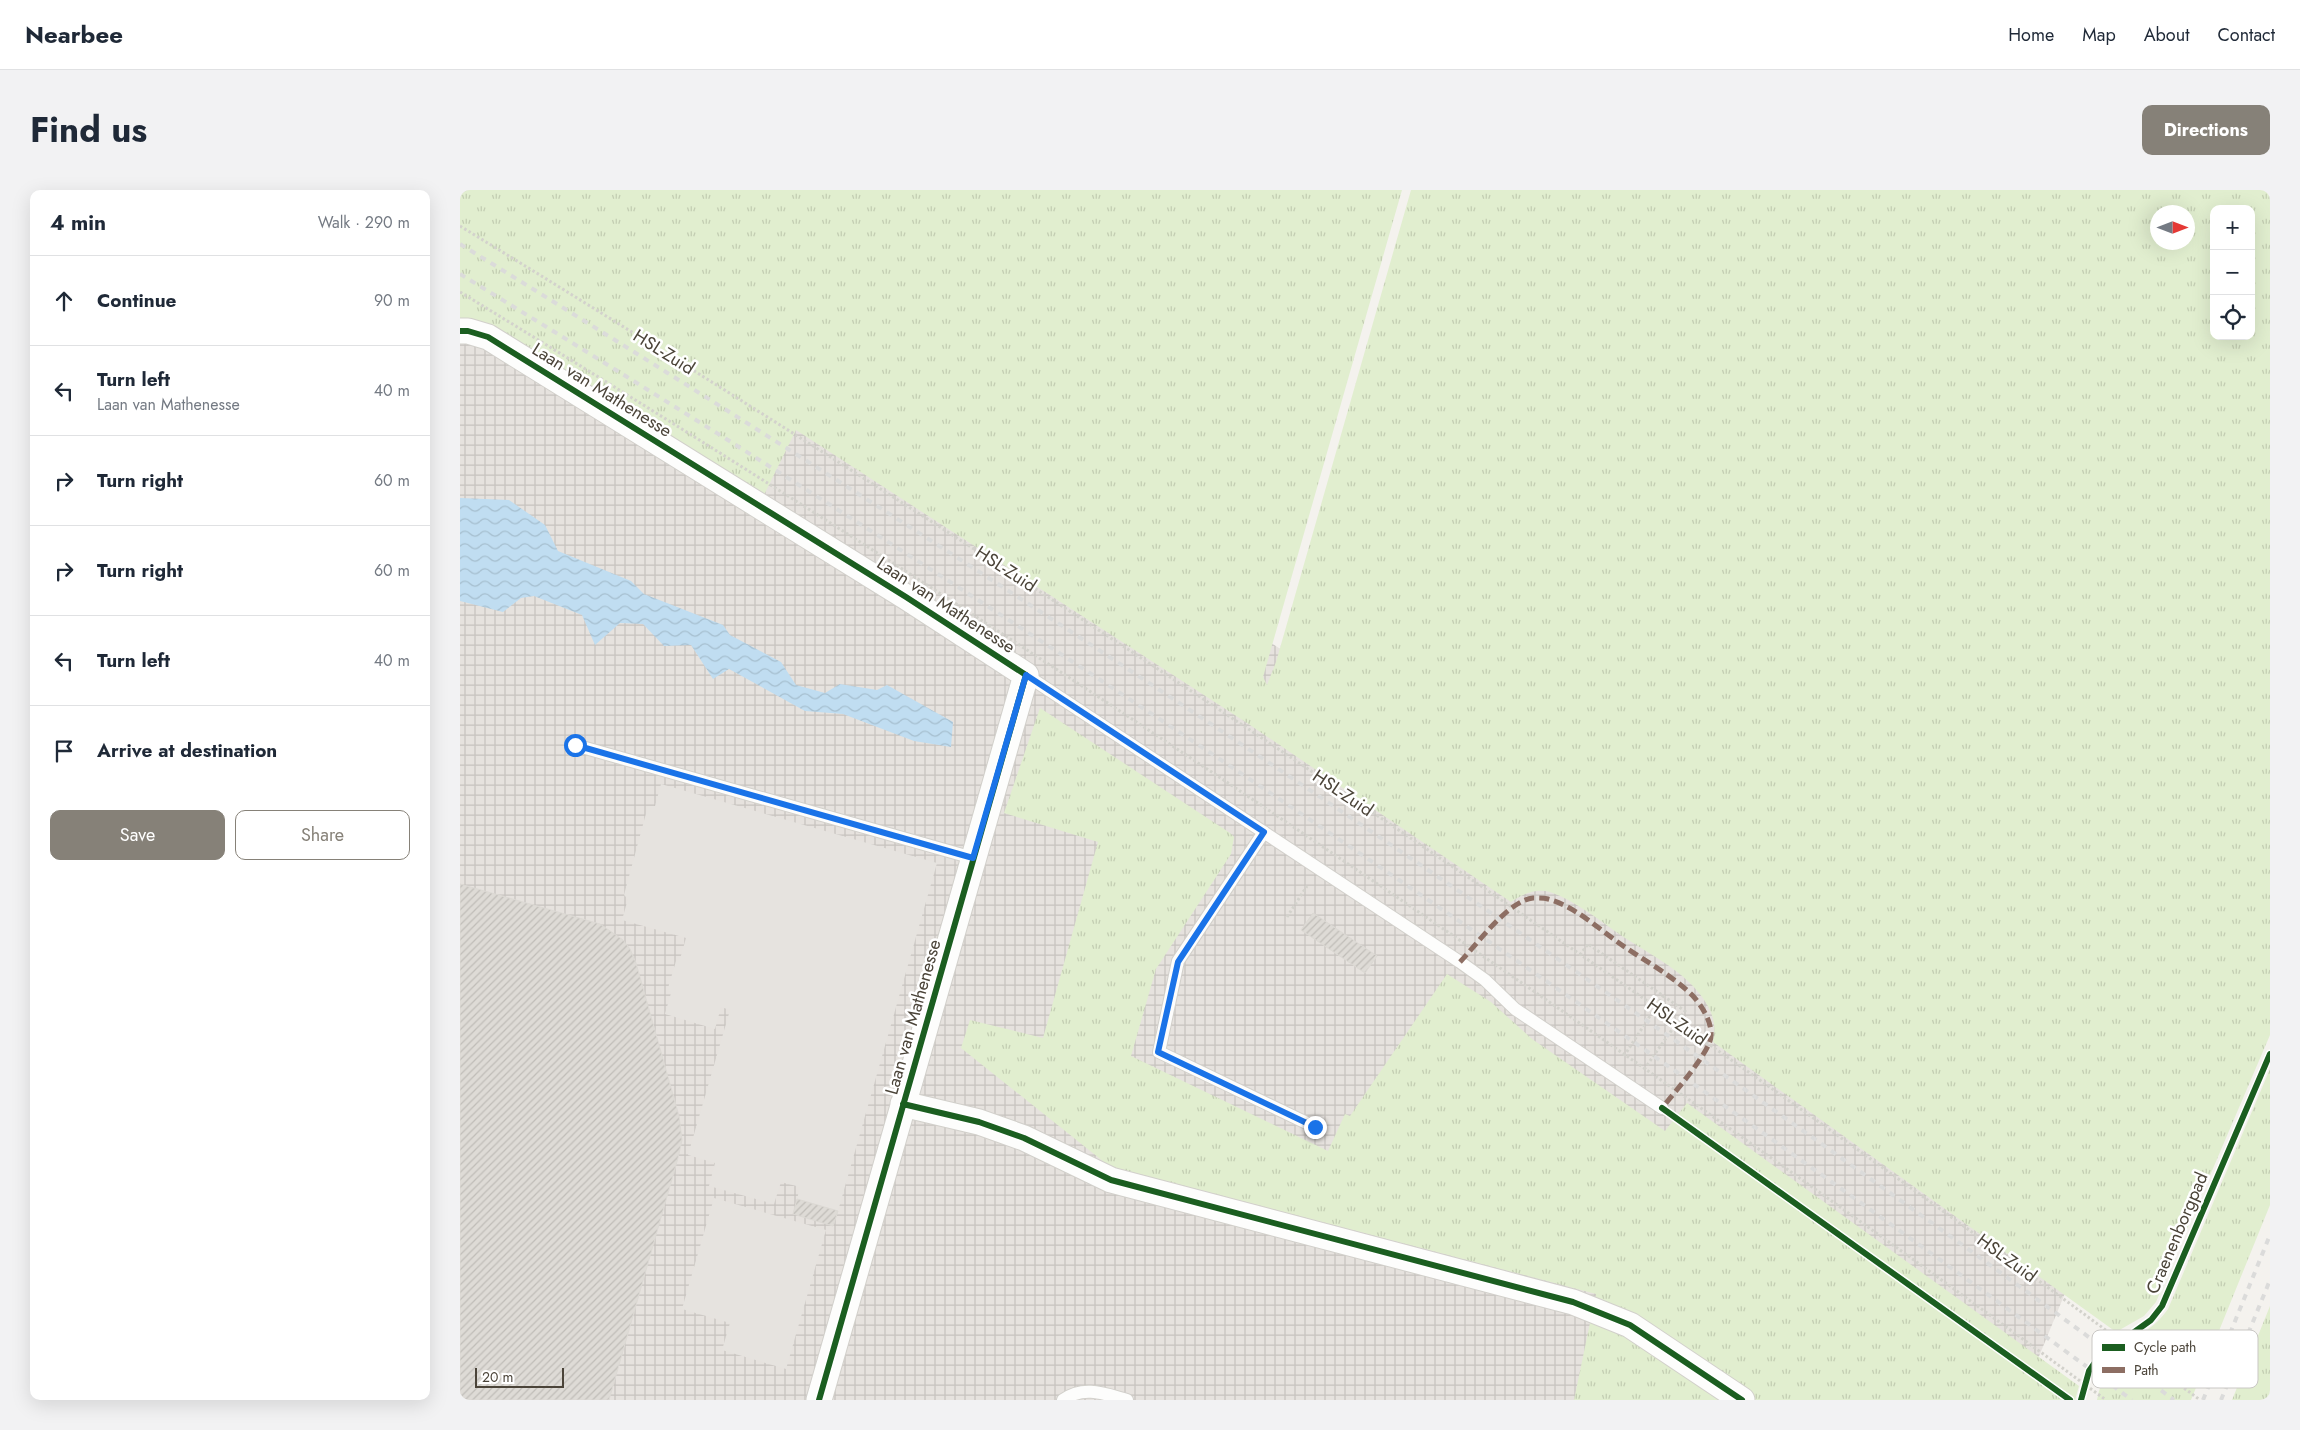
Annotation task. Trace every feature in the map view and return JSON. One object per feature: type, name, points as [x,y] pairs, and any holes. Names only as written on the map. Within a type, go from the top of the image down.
[{"type":"street","name":"Laan van Mathenesse","points":[[460,331],[468,331],[488,337],[906,597],[1026,675],[819,1400]]},
{"type":"street","points":[[904,1104],[979,1122],[1024,1138],[1111,1180],[1573,1302],[1630,1325],[1742,1400]]},
{"type":"lane","points":[[1026,675],[1460,962],[1485,980],[1516,1009],[1662,1108]]},
{"type":"lane","points":[[575,745],[973,858]]},
{"type":"lane","points":[[1264,832],[1178,962],[1158,1052],[1315,1127]]},
{"type":"lane","points":[[1063,1400],[1080,1392],[1095,1391],[1127,1400]]},
{"type":"path","points":[[460,292],[813,511],[1083,686],[1292,825],[1648,1070],[1860,1220],[2106,1400]]},
{"type":"path","points":[[1287,917],[1308,885]]},
{"type":"path","points":[[1580,955],[1588,944],[1685,1011],[1632,1088]]},
{"type":"path","points":[[1623,1058],[1663,996]]},
{"type":"path","points":[[2082,1393],[2086,1379]]},
{"type":"shaded area","points":[[460,190],[569,190],[2110,1184],[2021,1400],[460,1400]]},
{"type":"shaded area","points":[[661,784],[937,863],[838,1211],[797,1199],[800,1187],[781,1182],[774,1204],[709,1186],[715,1163],[688,1155],[730,1010],[721,1007],[715,1029],[665,1014],[671,993],[668,988],[676,961],[680,959],[686,938],[622,920],[628,899],[624,895],[648,806],[655,806]]},
{"type":"shaded area","points":[[714,1198],[826,1230],[786,1369],[722,1350],[730,1323],[682,1309]]},
{"type":"green space","points":[[460,190],[1402,190],[1263,677],[1267,685],[1276,662],[1411,190],[2270,190],[2270,1035],[2156,1302],[2144,1316],[2120,1330],[2113,1330],[1713,1042],[1714,1022],[1707,1005],[1683,976],[1663,962],[1578,906],[1550,892],[1529,892],[1511,902],[1247,723],[796,430],[764,495],[460,321]]},
{"type":"green space","points":[[1040,708],[1234,837],[1231,854],[1156,969],[1131,1056],[1328,1151],[1345,1114],[1350,1116],[1447,974],[1491,1002],[1532,1039],[1665,1131],[1687,1103],[2079,1386],[2075,1400],[1574,1400],[1596,1294],[1109,1166],[961,1048],[970,1020],[1043,1038],[1098,842],[1004,813]]},
{"type":"green space","points":[[2270,1069],[2270,1205],[2219,1330],[2147,1330],[2168,1309]]},
{"type":"green space","points":[[2270,1306],[2270,1400],[2232,1400],[2237,1388],[2258,1388],[2258,1336]]},
{"type":"green space","points":[[2100,1388],[2196,1388],[2191,1400],[2097,1400]]},
{"type":"water","points":[[460,498],[509,500],[545,525],[558,551],[631,581],[644,594],[723,625],[730,635],[781,662],[796,685],[825,693],[840,684],[877,690],[887,685],[953,722],[951,747],[914,741],[843,714],[805,711],[729,669],[713,679],[691,645],[664,646],[643,624],[620,623],[595,645],[582,615],[534,596],[521,598],[503,612],[460,601]]},
{"type":"building","points":[[460,884],[600,924],[623,940],[630,949],[636,963],[679,1116],[682,1140],[609,1400],[460,1400]]},
{"type":"building","points":[[1313,913],[1377,956],[1365,973],[1301,930]]},
{"type":"building","points":[[797,1199],[838,1211],[833,1226],[793,1214]]},
{"type":"railway","points":[[460,244],[898,519],[1329,803],[1755,1097],[2092,1340]]},
{"type":"railway","points":[[460,274],[887,541],[1099,679],[1308,819],[1517,961],[1723,1105],[2092,1371]]},
{"type":"railway","points":[[2231,1330],[2270,1235]]},
{"type":"railway","points":[[2250,1330],[2270,1280]]},
{"type":"railway","points":[[2116,1388],[2132,1400]]},
{"type":"railway","points":[[2158,1388],[2174,1400]]},
{"type":"railway","points":[[2203,1400],[2208,1388]]},
{"type":"railway","points":[[2221,1400],[2226,1388]]},
{"type":"marked path","points":[[1460,962],[1494,924],[1514,907],[1523,901],[1543,898],[1558,902],[1576,912],[1667,974],[1685,988],[1700,1004],[1706,1014],[1711,1036],[1705,1052],[1662,1108]]},
{"type":"cycle path","points":[[460,331],[468,331],[488,337],[906,597],[1026,675],[819,1400]]},
{"type":"cycle path","name":"Craenenborgpad","points":[[2137,1330],[2151,1320],[2162,1306],[2270,1054]]},
{"type":"cycle path","points":[[903,1104],[979,1122],[1024,1138],[1111,1180],[1573,1302],[1630,1325],[1742,1400]]},
{"type":"cycle path","points":[[1662,1108],[2070,1400]]},
{"type":"cycle path","name":"Craenenborgpad","points":[[2081,1400],[2092,1367]]},
{"type":"route","points":[[575,745],[973,858],[1026,675],[1264,832],[1178,962],[1158,1052],[1315,1127]]}]
